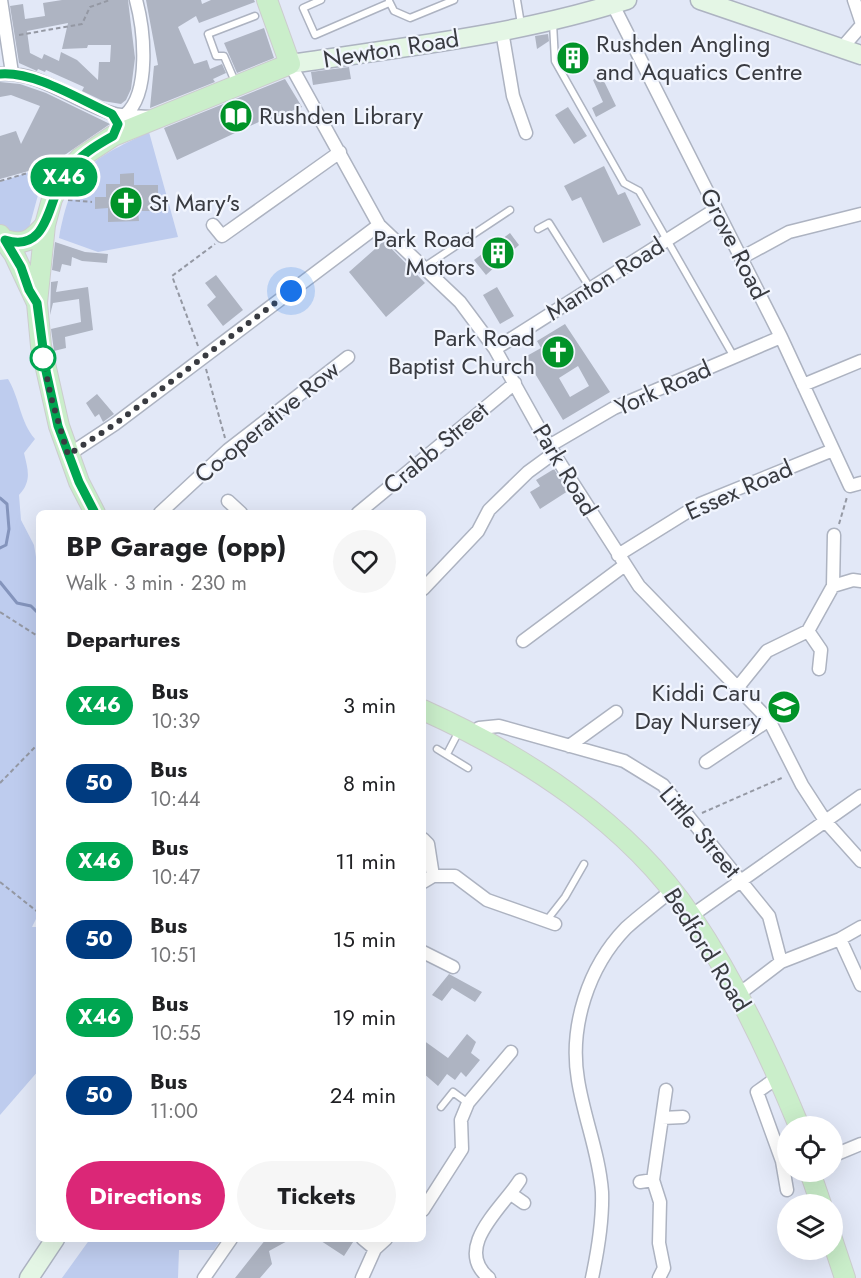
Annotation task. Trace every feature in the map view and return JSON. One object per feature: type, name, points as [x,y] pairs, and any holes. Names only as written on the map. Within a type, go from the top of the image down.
[{"type":"main road","points":[[261,8],[290,64]]},
{"type":"main road","name":"Newton Road","points":[[37,303],[45,225],[52,199],[65,174],[81,158],[113,136],[290,64]]},
{"type":"main road","points":[[2,238],[17,244],[27,243],[45,225]]},
{"type":"main road","points":[[2,238],[21,267],[29,290],[37,303],[51,397],[68,455],[94,510]]},
{"type":"main road","name":"Bedford Road","points":[[426,711],[468,731],[538,773],[604,821],[672,890],[691,916],[739,994],[795,1116]]},
{"type":"main road","points":[[839,1260],[845,1278]]},
{"type":"street","points":[[1,0],[7,37],[6,73],[31,78],[112,114],[160,117]]},
{"type":"street","points":[[125,115],[134,107],[141,76],[143,32],[136,0]]},
{"type":"street","points":[[700,0],[861,55]]},
{"type":"street","points":[[854,0],[861,21]]},
{"type":"street","name":"Newton Road","points":[[290,64],[502,32],[620,2]]},
{"type":"street","name":"Grove Road","points":[[620,2],[716,209],[781,337],[833,450],[855,485]]},
{"type":"street","points":[[841,49],[861,26]]},
{"type":"street","points":[[502,32],[513,96],[526,133]]},
{"type":"street","name":"Park Road","points":[[290,64],[379,225],[460,302],[495,349],[551,450],[639,586],[769,720],[795,772],[826,822],[861,861]]},
{"type":"street","points":[[112,114],[118,124],[113,136]]},
{"type":"street","points":[[213,225],[222,236],[340,152]]},
{"type":"street","name":"Manton Road","points":[[495,349],[716,209]]},
{"type":"street","points":[[741,258],[789,232],[861,214]]},
{"type":"street","points":[[68,455],[115,424],[202,356],[379,225]]},
{"type":"street","name":"York Road","points":[[426,586],[478,531],[489,510],[551,450],[614,408],[781,337]]},
{"type":"street","name":"Co-operative Row","points":[[163,510],[228,450],[348,357]]},
{"type":"street","points":[[803,385],[861,361]]},
{"type":"street","name":"Crabb Street","points":[[362,510],[515,383]]},
{"type":"street","name":"Essex Road","points":[[523,641],[621,560],[700,504],[833,450]]},
{"type":"street","points":[[228,501],[238,510]]},
{"type":"street","points":[[738,687],[767,651],[808,631],[833,586],[834,535]]},
{"type":"street","points":[[833,586],[861,580]]},
{"type":"street","points":[[808,631],[821,650],[819,669]]},
{"type":"street","points":[[569,746],[616,712]]},
{"type":"street","points":[[706,762],[769,720]]},
{"type":"street","name":"Little Street","points":[[468,731],[499,726],[624,761],[663,784],[688,819],[769,916],[781,962]]},
{"type":"street","points":[[691,916],[861,796]]},
{"type":"street","points":[[426,841],[428,843],[428,879],[454,876],[488,900],[551,922]]},
{"type":"street","points":[[592,1278],[600,1239],[602,1193],[598,1159],[577,1078],[577,1035],[583,998],[601,962],[625,929],[672,890]]},
{"type":"street","points":[[739,994],[781,962],[840,939],[861,927]]},
{"type":"street","points":[[840,939],[861,985]]},
{"type":"street","points":[[426,953],[453,966]]},
{"type":"street","points":[[426,1205],[462,1149],[461,1120],[468,1103],[511,1052]]},
{"type":"street","points":[[778,1077],[757,1092],[782,1161],[788,1190]]},
{"type":"street","points":[[659,1278],[664,1268],[659,1243],[660,1202],[653,1180],[666,1090]]},
{"type":"street","points":[[662,1118],[683,1117]]},
{"type":"street","points":[[843,1151],[861,1144]]},
{"type":"street","points":[[489,1278],[480,1270],[475,1253],[478,1235],[520,1180]]},
{"type":"street","points":[[640,1182],[653,1180]]},
{"type":"street","points":[[511,1194],[524,1203]]},
{"type":"street","points":[[29,1278],[53,1242]]},
{"type":"street","points":[[204,1278],[229,1242]]},
{"type":"street","points":[[367,1242],[375,1249]]},
{"type":"street","points":[[362,1278],[375,1249],[383,1242]]},
{"type":"lane","points":[[321,0],[303,8],[315,35],[389,1],[398,14],[410,18],[454,0]]},
{"type":"lane","points":[[518,0],[522,28]]},
{"type":"lane","points":[[237,85],[224,56],[216,56],[208,34],[261,8]]},
{"type":"lane","points":[[552,21],[555,61],[624,183],[639,191],[734,357]]},
{"type":"lane","points":[[424,267],[510,210]]},
{"type":"lane","points":[[538,229],[549,223],[591,288]]},
{"type":"lane","points":[[447,754],[468,731]]},
{"type":"lane","points":[[437,749],[468,768]]},
{"type":"lane","points":[[551,922],[584,864]]},
{"type":"lane","points":[[441,1107],[453,1092],[468,1103]]},
{"type":"path","points":[[7,37],[82,24],[90,7],[110,0]]},
{"type":"path","points":[[0,181],[57,164]]},
{"type":"path","points":[[52,199],[92,202]]},
{"type":"path","points":[[222,236],[213,246],[172,276],[202,356],[228,450]]},
{"type":"path","points":[[834,535],[855,485]]},
{"type":"path","points":[[0,612],[36,635]]},
{"type":"path","points":[[0,783],[36,746]]},
{"type":"path","points":[[688,819],[795,772]]},
{"type":"path","points":[[0,882],[36,911]]},
{"type":"shaded area","points":[[149,132],[178,237],[98,252],[59,238],[70,196],[86,170],[111,151]]},
{"type":"shaded area","points":[[50,165],[53,168],[38,195],[29,228],[18,235],[10,234],[0,224],[0,182]]},
{"type":"shaded area","points":[[8,379],[26,425],[35,439],[24,453],[28,470],[27,480],[19,495],[21,520],[34,545],[36,557],[36,919],[32,927],[36,927],[36,1073],[0,1115],[0,380]]},
{"type":"shaded area","points":[[88,1242],[219,1242],[214,1250],[179,1250],[178,1278],[62,1278]]},
{"type":"building","points":[[62,0],[128,0],[135,58],[131,89],[126,100],[121,104],[103,101],[82,91],[84,87],[46,70],[45,72],[38,69],[37,71],[19,63],[10,6],[23,4],[25,19],[45,16],[43,3]],"holes":[[[68,23],[62,49],[87,48],[88,45],[111,45],[110,62],[99,62],[98,80],[77,60],[61,52],[59,61],[44,54],[42,59],[30,53],[27,31]]]},
{"type":"building","points":[[146,0],[201,0],[202,4],[211,0],[254,0],[255,2],[199,23],[196,16],[178,27],[194,64],[207,60],[210,69],[222,64],[226,73],[213,79],[215,82],[150,108],[154,66],[158,65]]},
{"type":"building","points":[[264,28],[274,58],[237,73],[224,43]]},
{"type":"building","points":[[548,34],[549,41],[537,49],[535,36]]},
{"type":"building","name":"Rushden Angling and Aquatics Centre","points":[[574,43],[583,57],[579,60],[582,67],[573,72],[560,51]]},
{"type":"building","points":[[349,67],[351,79],[313,85],[311,72]]},
{"type":"building","points":[[601,75],[616,106],[596,117],[592,108],[603,102],[593,80]]},
{"type":"building","points":[[285,79],[302,107],[263,122],[263,120],[177,160],[164,128]]},
{"type":"building","points":[[0,82],[20,84],[46,93],[110,124],[50,165],[0,179],[0,136],[16,131],[21,144],[40,106],[11,95],[0,97]]},
{"type":"building","points":[[568,107],[587,136],[574,144],[555,115]]},
{"type":"building","points":[[604,166],[618,195],[625,192],[641,225],[603,243],[581,197],[572,201],[564,186]]},
{"type":"building","name":"St Mary's","points":[[134,173],[134,185],[158,185],[158,211],[138,211],[139,221],[108,222],[108,208],[95,209],[95,197],[106,197],[106,184],[120,184],[120,174]]},
{"type":"building","name":"Park Road Motors","points":[[510,233],[519,245],[486,275],[474,260]]},
{"type":"building","points":[[384,241],[425,283],[386,317],[349,272]]},
{"type":"building","points":[[55,242],[85,252],[108,254],[107,263],[82,261],[72,257],[71,266],[62,264],[60,272],[52,270]]},
{"type":"building","points":[[216,275],[243,310],[223,326],[207,305],[216,297],[205,283]]},
{"type":"building","points":[[58,281],[56,292],[88,287],[93,330],[65,337],[66,348],[54,351],[51,329],[81,322],[79,299],[53,303],[50,315],[51,282]]},
{"type":"building","points":[[497,287],[514,316],[500,324],[483,295]]},
{"type":"building","points":[[565,324],[610,392],[563,420],[525,357],[541,348],[537,341]],"holes":[[[578,366],[589,386],[570,397],[559,378]]]},
{"type":"building","points":[[97,394],[114,414],[103,422],[99,414],[95,417],[86,403]]},
{"type":"building","points":[[554,469],[568,491],[540,509],[530,492],[540,486],[536,480]]},
{"type":"building","points":[[449,974],[482,992],[475,1002],[452,988],[442,1001],[432,995]]},
{"type":"building","points":[[467,1034],[476,1042],[471,1053],[480,1060],[466,1077],[461,1072],[455,1080],[447,1074],[438,1086],[426,1076],[426,1042],[448,1058]]},
{"type":"building","points":[[264,1242],[286,1242],[269,1251],[272,1264],[260,1278],[235,1278]]},
{"type":"building","points":[[323,1242],[353,1242],[344,1256]]},
{"type":"waterway","points":[[0,498],[7,504],[9,529],[6,545],[0,548]]},
{"type":"waterway","points":[[0,582],[17,603],[31,606],[36,611]]},
{"type":"bus line","name":"X46","points":[[0,74],[12,73],[31,78],[112,114],[118,124],[113,136],[87,151],[65,174],[52,199],[45,225],[35,237],[22,244],[5,240],[21,267],[29,290],[37,303],[41,346],[58,426],[79,482],[93,510]]},
{"type":"place","name":"Rushden Angling and Aquatics Centre","points":[[573,58]]},
{"type":"place","name":"Rushden Library","points":[[236,116]]},
{"type":"place","name":"St Mary's","points":[[126,203]]},
{"type":"place","name":"Park Road Motors","points":[[498,253]]},
{"type":"place","name":"Park Road Baptist Church","points":[[558,352]]},
{"type":"place","name":"Kiddi Caru Day Nursery","points":[[784,707]]},
{"type":"route","points":[[43,358],[58,426],[68,455],[75,453],[115,424],[291,291]]}]
